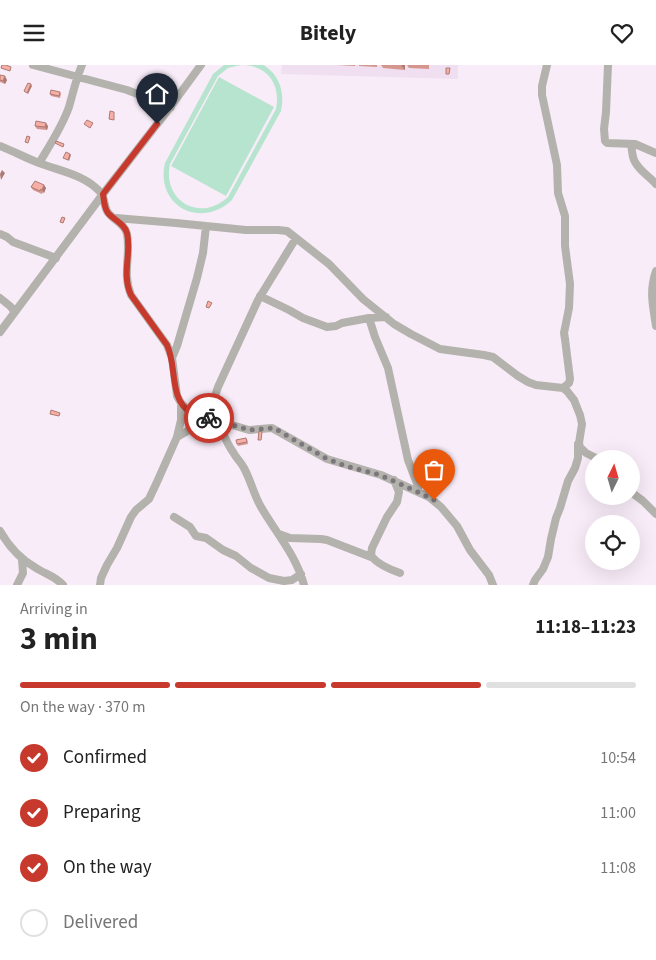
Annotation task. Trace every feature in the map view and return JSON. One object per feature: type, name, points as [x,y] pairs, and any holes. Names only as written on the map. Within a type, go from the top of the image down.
[{"type":"street","points":[[33,65],[127,90],[171,107]]},
{"type":"street","points":[[39,163],[60,128],[76,77],[82,65]]},
{"type":"street","points":[[547,65],[542,95],[557,165],[558,193],[565,216],[565,245],[570,284],[569,308],[564,333],[570,379],[569,383],[563,388]]},
{"type":"street","points":[[608,65],[604,139],[607,143],[638,145],[656,153]]},
{"type":"street","points":[[0,332],[171,107],[198,66]]},
{"type":"street","points":[[631,144],[634,161],[656,184]]},
{"type":"street","points":[[0,146],[88,181],[103,194],[107,211],[126,229],[128,243]]},
{"type":"street","points":[[115,218],[246,230],[287,231],[328,264],[363,299],[411,334],[435,347],[493,357],[528,382],[563,388],[567,391],[574,401],[582,424],[576,464],[565,489],[548,557],[543,569],[532,585]]},
{"type":"street","points":[[133,220],[128,243],[126,272],[129,290],[167,345],[172,358],[177,396],[181,403],[189,411],[249,430],[274,428],[327,459],[394,480],[434,500],[457,526],[470,550],[489,575],[493,585]]},
{"type":"street","points":[[172,358],[197,278],[203,253],[206,226]]},
{"type":"street","points":[[0,234],[13,242],[56,257]]},
{"type":"street","points":[[296,238],[260,296],[218,387],[210,411],[211,418],[244,467],[260,507],[279,534],[301,574],[304,585]]},
{"type":"street","points":[[656,271],[651,296],[656,326]]},
{"type":"street","points":[[260,296],[303,318],[327,327],[369,318],[386,317]]},
{"type":"street","points":[[0,298],[8,303],[15,313]]},
{"type":"street","points":[[369,318],[388,368],[408,460],[416,480],[418,492]]},
{"type":"street","points":[[100,585],[106,565],[131,517],[150,497],[177,437],[181,403]]},
{"type":"street","points":[[177,437],[211,418]]},
{"type":"street","points":[[579,443],[582,450],[585,452]]},
{"type":"street","points":[[371,557],[372,548],[387,517],[397,502],[399,492],[394,480]]},
{"type":"street","points":[[640,499],[656,514]]},
{"type":"street","points":[[174,517],[191,527],[196,537],[206,538],[223,550],[236,556],[263,576],[284,581],[295,579],[301,574]]},
{"type":"street","points":[[0,531],[9,546],[22,560],[56,578],[63,585]]},
{"type":"street","points":[[279,534],[290,538],[327,540],[371,557],[400,573]]},
{"type":"street","points":[[17,585],[23,573],[22,560]]},
{"type":"shaded area","points":[[282,65],[458,65],[458,79],[281,74]]},
{"type":"green space","points":[[224,65],[241,65],[228,68],[218,76],[170,164],[169,177],[177,198],[195,208],[206,208],[217,205],[228,197],[276,109],[276,92],[271,78],[259,69],[243,65],[263,65],[273,73],[281,91],[281,111],[232,200],[220,209],[207,213],[194,213],[183,209],[173,201],[167,191],[164,178],[165,163],[213,74]]},
{"type":"green space","points":[[219,77],[274,107],[226,196],[171,166]]},
{"type":"building","points":[[2,65],[11,67],[10,71],[1,68]]},
{"type":"building","points":[[446,68],[450,68],[449,74],[446,74]]},
{"type":"building","points":[[0,75],[5,76],[3,81],[0,80]]},
{"type":"building","points":[[28,83],[31,84],[27,93],[24,91]]},
{"type":"building","points":[[51,90],[60,92],[59,96],[50,94]]},
{"type":"building","points":[[110,111],[114,112],[114,120],[109,119]]},
{"type":"building","points":[[87,120],[93,123],[90,128],[84,124]]},
{"type":"building","points":[[36,121],[46,123],[45,127],[35,126]]},
{"type":"building","points":[[27,136],[30,137],[28,143],[25,142]]},
{"type":"building","points":[[56,141],[64,144],[63,147],[55,143]]},
{"type":"building","points":[[66,152],[70,154],[68,160],[63,158]]},
{"type":"building","points":[[35,181],[44,185],[42,190],[31,187]]},
{"type":"building","points":[[62,217],[65,218],[63,223],[60,222]]},
{"type":"building","points":[[208,301],[212,303],[209,308],[206,307]]},
{"type":"building","points":[[51,410],[60,413],[59,416],[50,414]]},
{"type":"building","points":[[259,431],[262,432],[261,440],[258,440]]},
{"type":"building","points":[[246,438],[247,442],[237,444],[236,440]]},
{"type":"way so far","points":[[209,418],[249,430],[274,428],[327,459],[394,480],[434,500]]},
{"type":"route","points":[[157,124],[103,194],[105,207],[108,213],[126,229],[128,243],[126,272],[129,290],[170,350],[177,396],[189,411],[209,418]]}]
